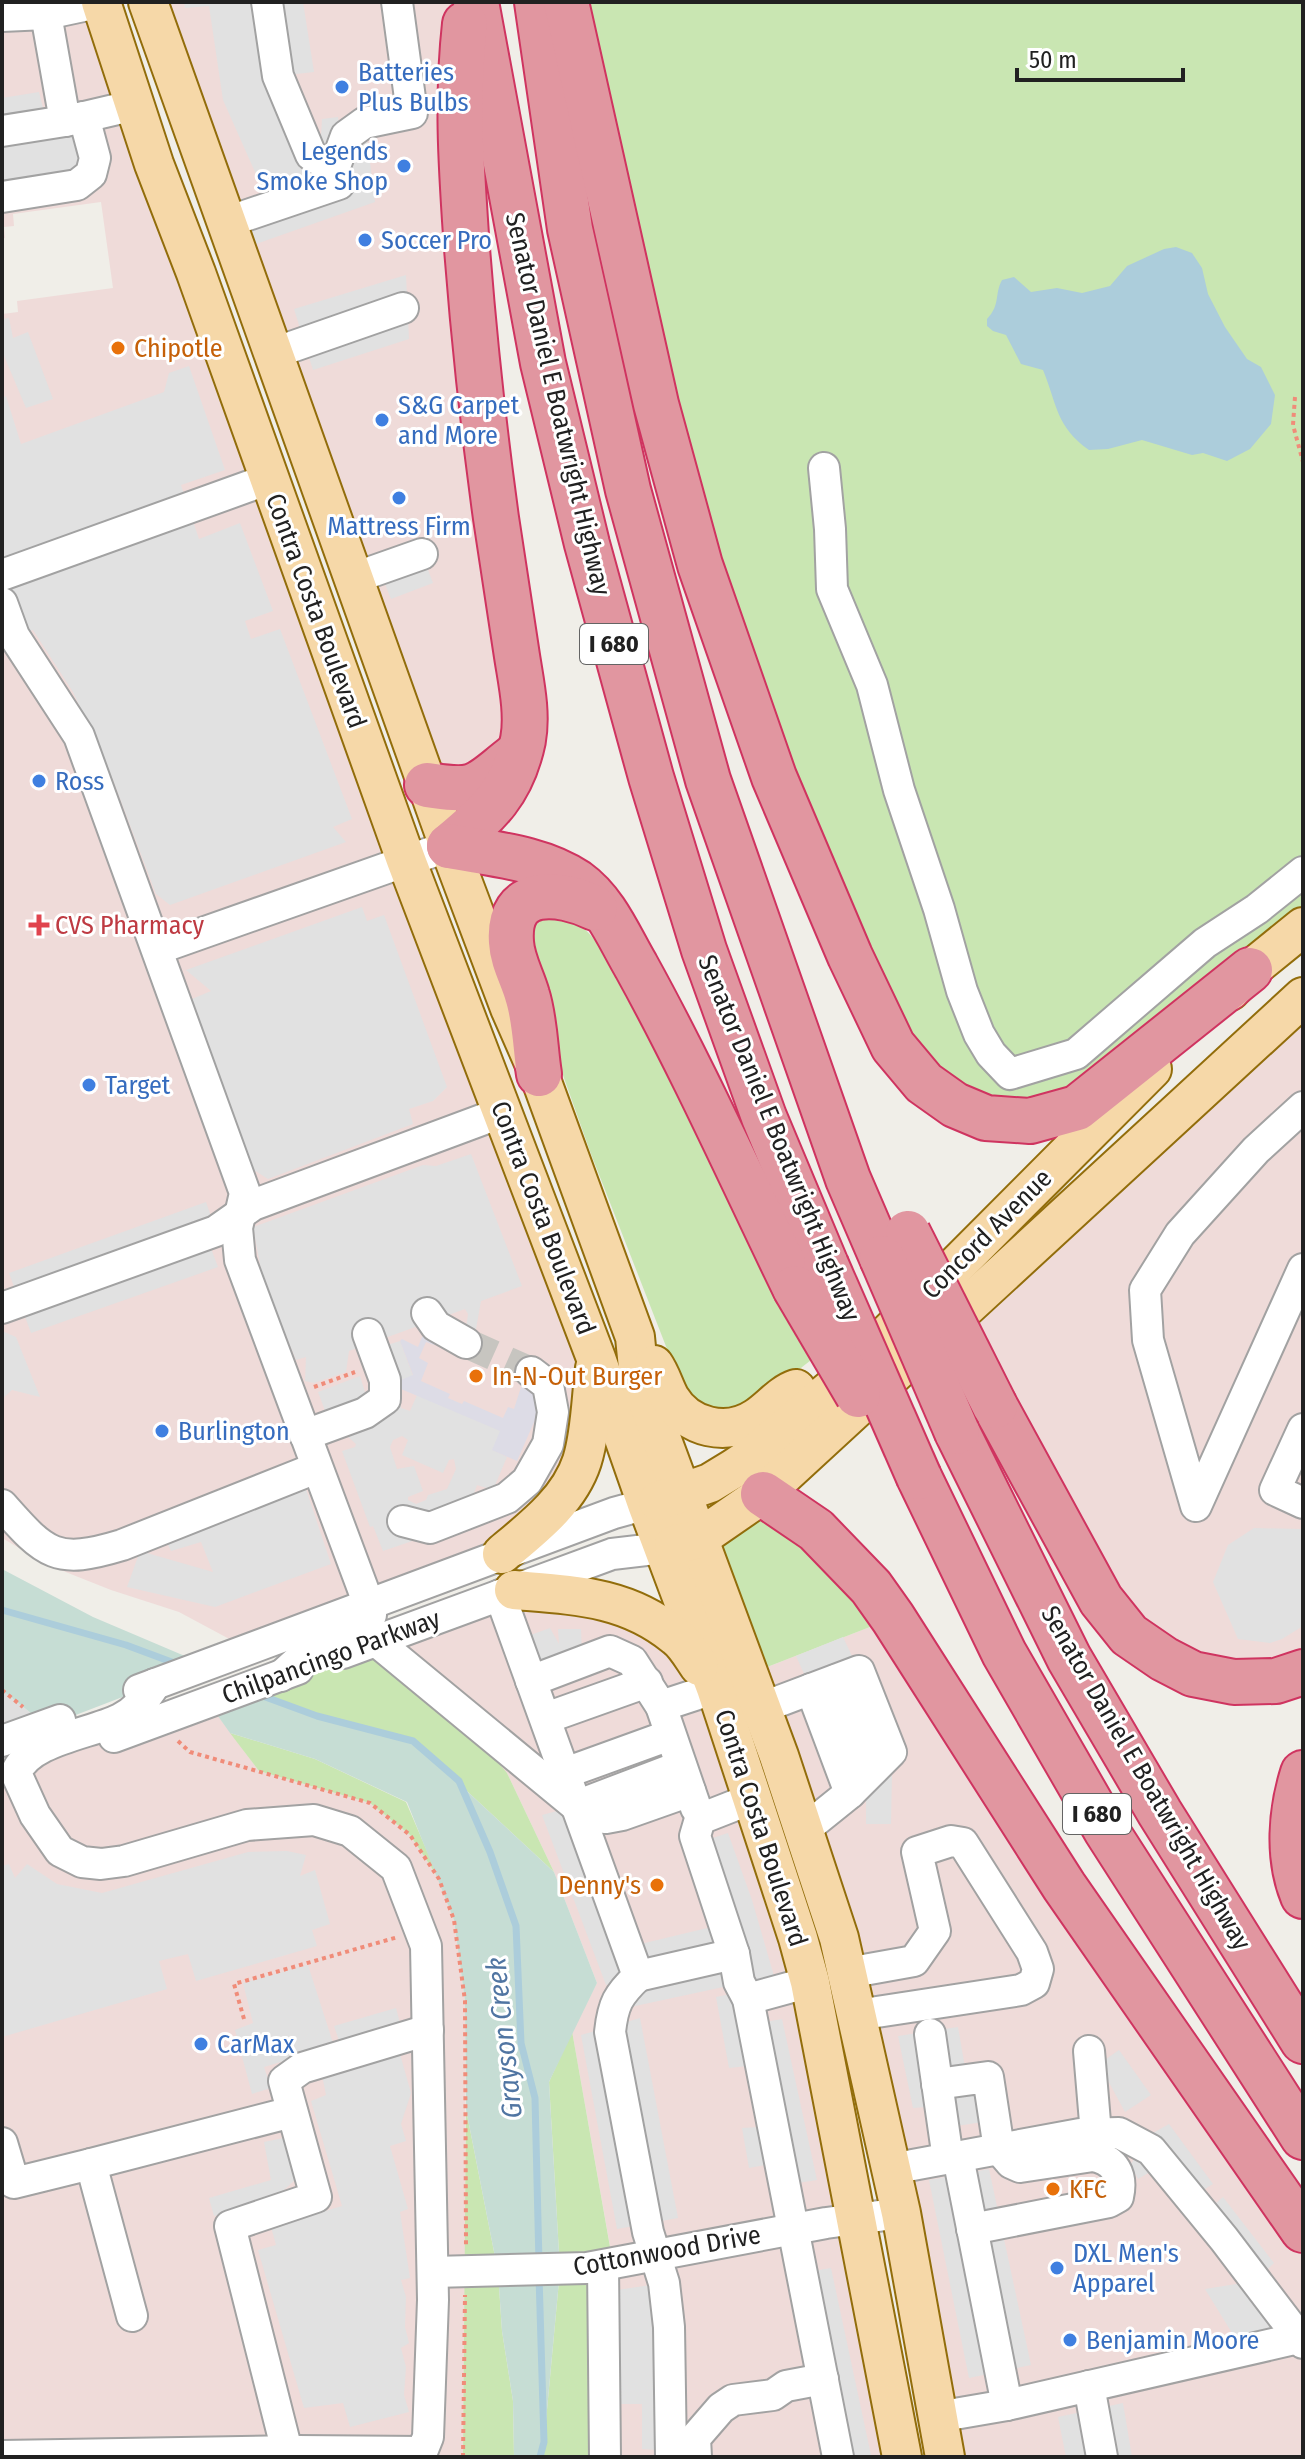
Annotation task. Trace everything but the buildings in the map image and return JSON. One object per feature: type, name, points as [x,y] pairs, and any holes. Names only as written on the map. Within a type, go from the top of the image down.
[{"type":"highway","points":[[449,846],[488,814],[503,794],[520,752],[524,730],[522,694],[471,310],[459,131],[459,80],[468,2]]},
{"type":"highway","name":"Senator Daniel E Boatwright Highway","points":[[476,2],[543,363],[587,544],[647,763],[704,950],[764,1117],[811,1277],[919,1477],[1004,1653],[1106,1830],[1303,2137]]},
{"type":"highway","name":"Senator Daniel E Boatwright Highway","points":[[537,2],[570,229],[628,490],[708,780],[848,1179],[895,1246],[957,1432],[1069,1658],[1160,1813],[1303,2041]]},
{"type":"highway","points":[[566,2],[656,404],[700,565],[774,777],[850,956],[893,1046],[924,1083],[955,1105],[986,1118],[1030,1121],[1077,1108],[1250,970]]},
{"type":"highway","points":[[427,785],[475,788],[520,752]]},
{"type":"highway","points":[[449,846],[556,870],[593,896],[606,913],[811,1277]]},
{"type":"highway","points":[[539,1074],[528,997],[513,954],[513,921],[522,906],[541,896],[576,899],[606,913]]},
{"type":"highway","points":[[895,1246],[995,1406],[1101,1600],[1129,1635],[1193,1674],[1234,1682],[1276,1681],[1303,1672]]},
{"type":"highway","points":[[763,1494],[816,1530],[871,1587],[1064,1886],[1303,2230]]},
{"type":"highway","points":[[1303,1773],[1294,1802],[1293,1846],[1303,1896]]},
{"type":"main road","name":"Contra Costa Boulevard","points":[[102,2],[135,105],[406,860],[596,1358],[761,1708],[804,1830],[839,1938],[857,2015],[901,2213],[945,2457]]},
{"type":"main road","name":"Contra Costa Boulevard","points":[[148,2],[449,846],[510,1008],[539,1074],[635,1337],[639,1378],[664,1499]]},
{"type":"main road","name":"Concord Avenue","points":[[664,1499],[710,1483],[751,1457],[842,1380],[1250,970],[1303,927]]},
{"type":"main road","name":"Concord Avenue","points":[[681,1543],[763,1494],[1303,997]]},
{"type":"main road","points":[[635,1337],[659,1372],[679,1410],[688,1419],[709,1427],[729,1428],[748,1423],[792,1390],[842,1380]]},
{"type":"main road","points":[[502,1554],[546,1517],[573,1482],[585,1448],[596,1358]]},
{"type":"main road","name":"Contra Costa Boulevard","points":[[681,1543],[716,1688],[810,1982],[902,2457]]},
{"type":"main road","points":[[507,1593],[594,1597],[636,1610],[677,1637],[716,1688]]},
{"type":"main road","points":[[822,2044],[853,2067],[868,2148],[873,2159],[891,2169]]},
{"type":"street","points":[[3,13],[46,14],[102,2]]},
{"type":"street","points":[[267,2],[278,76],[311,155],[334,169]]},
{"type":"street","points":[[227,222],[339,184],[334,169],[346,136],[364,123],[412,113],[397,2]]},
{"type":"street","points":[[2,197],[77,185],[91,174],[95,158],[75,119],[46,14]]},
{"type":"street","points":[[2,131],[135,105]]},
{"type":"street","points":[[274,353],[403,308]]},
{"type":"street","points":[[824,468],[832,589],[872,685],[899,790],[939,909],[962,991],[979,1034],[991,1054],[1010,1074],[1076,1054],[1205,943],[1257,909],[1303,872]]},
{"type":"street","points":[[2,575],[269,479]]},
{"type":"street","points":[[354,578],[422,554]]},
{"type":"street","points":[[2,603],[14,636],[79,736],[245,1193],[237,1228],[240,1260],[369,1605],[371,1615],[366,1626],[302,1657],[281,1676]]},
{"type":"street","points":[[157,949],[449,846]]},
{"type":"street","points":[[1303,1107],[1256,1150],[1180,1234],[1145,1290],[1148,1340],[1196,1506],[1303,1269]]},
{"type":"street","points":[[2,1308],[216,1231],[253,1205],[503,1112]]},
{"type":"street","points":[[427,1313],[436,1326],[466,1343]]},
{"type":"street","points":[[305,1435],[377,1407],[385,1399],[385,1380],[368,1334]]},
{"type":"street","points":[[403,1521],[430,1528],[507,1498],[527,1481],[548,1444],[553,1412],[548,1385],[531,1372]]},
{"type":"street","points":[[1303,1429],[1275,1490],[1303,1503]]},
{"type":"street","points":[[2,1505],[32,1540],[48,1550],[69,1557],[122,1545],[316,1468]]},
{"type":"street","name":"Chilpancingo Parkway","points":[[2,1741],[614,1513],[664,1499]]},
{"type":"street","name":"Chilpancingo Parkway","points":[[9,1775],[612,1554],[681,1543]]},
{"type":"street","points":[[507,1593],[531,1681],[638,1976]]},
{"type":"street","points":[[368,1644],[576,1806],[598,1817],[622,1815],[690,1792],[751,1799]]},
{"type":"street","points":[[531,1681],[610,1651],[632,1661],[659,1708],[690,1792],[695,1836],[734,1954],[739,1982],[748,1999],[823,2379],[832,2456]]},
{"type":"street","points":[[761,1708],[859,1671],[891,1752],[850,1793],[804,1830]]},
{"type":"street","points":[[2,2456],[287,2451],[421,2455],[428,2437],[433,2272],[426,1946],[396,1868],[350,1831],[314,1820],[247,1825],[124,1861],[101,1864],[82,1862],[60,1851],[9,1775],[42,1748],[121,1719],[144,1702],[155,1684]]},
{"type":"street","points":[[823,1685],[850,1793]]},
{"type":"street","points":[[546,1718],[659,1708],[716,1688]]},
{"type":"street","points":[[565,1773],[659,1708]]},
{"type":"street","points":[[847,1973],[914,1961],[935,1931],[917,1852],[951,1841],[963,1843],[1032,1952],[1038,1969],[1034,1983],[1021,1990],[857,2015]]},
{"type":"street","points":[[671,2457],[669,2327],[664,2283],[648,2232],[610,2032],[612,2011],[621,1992],[638,1976],[734,1954]]},
{"type":"street","points":[[914,1961],[923,2005]]},
{"type":"street","points":[[748,1999],[810,1982]]},
{"type":"street","points":[[287,2451],[230,2226],[316,2197],[284,2081],[302,2068],[428,2030]]},
{"type":"street","points":[[930,2034],[937,2084],[972,2229],[1007,2405]]},
{"type":"street","points":[[1089,2051],[1096,2134]]},
{"type":"street","points":[[937,2084],[988,2077],[999,2149],[1011,2163],[1020,2167],[1093,2156],[1105,2158],[1114,2164],[1121,2185],[1118,2197],[1109,2202],[972,2229]]},
{"type":"street","points":[[2,2143],[14,2183],[292,2112]]},
{"type":"street","points":[[891,2169],[1080,2134],[1119,2133],[1151,2150],[1301,2341],[1007,2405],[937,2417]]},
{"type":"street","points":[[91,2164],[132,2316]]},
{"type":"street","name":"Cottonwood Drive","points":[[433,2272],[560,2270],[603,2266],[793,2229],[901,2213]]},
{"type":"street","points":[[603,2266],[605,2457]]},
{"type":"street","points":[[696,2447],[721,2408],[733,2400],[773,2395],[786,2386],[823,2379]]},
{"type":"street","points":[[1089,2386],[1102,2457]]},
{"type":"path","points":[[1295,397],[1293,425],[1303,462]]},
{"type":"path","points":[[289,1391],[303,1391],[361,1370],[385,1380]]},
{"type":"path","points":[[2,1690],[23,1707]]},
{"type":"path","points":[[244,2019],[234,1984],[454,1920]]},
{"type":"shaded area","points":[[2,2],[101,2],[596,1358],[585,1448],[502,1554],[248,1649],[179,1612],[48,1565],[2,1538],[2,314],[18,312],[17,301],[113,288],[101,202],[13,214],[14,226],[4,227],[5,238],[2,239]]},
{"type":"shaded area","points":[[148,2],[468,2],[523,740],[427,785]]},
{"type":"shaded area","points":[[184,2],[303,2],[314,72],[279,76],[304,138],[321,136],[322,119],[338,117],[342,147],[367,138],[375,202],[256,244],[247,216],[271,208],[223,100],[209,6],[185,8]]},
{"type":"shaded area","points":[[39,92],[47,124],[84,117],[91,174],[2,197],[2,98]]},
{"type":"shaded area","points":[[406,275],[409,339],[313,370],[294,309]]},
{"type":"shaded area","points":[[9,318],[13,338],[28,332],[53,399],[26,408],[2,351],[2,319]]},
{"type":"shaded area","points":[[189,366],[225,470],[181,485],[199,539],[240,523],[273,611],[245,621],[251,639],[280,629],[352,819],[333,827],[346,842],[170,905],[156,894],[113,780],[73,692],[33,630],[14,636],[2,603],[2,398],[6,396],[21,444],[164,392],[169,373]]},
{"type":"shaded area","points":[[422,554],[433,583],[391,599],[379,569]]},
{"type":"shaded area","points":[[362,907],[367,921],[384,915],[447,1087],[433,1101],[409,1109],[413,1124],[268,1179],[251,1168],[192,999],[211,991],[186,970]]},
{"type":"shaded area","points":[[1303,998],[1303,1672],[1276,1681],[1129,1635],[956,1329]]},
{"type":"shaded area","points":[[471,1154],[522,1286],[481,1301],[476,1329],[466,1328],[468,1314],[465,1309],[349,1351],[346,1372],[314,1383],[305,1381],[306,1357],[296,1360],[263,1281],[253,1227],[423,1165],[436,1166]]},
{"type":"shaded area","points":[[206,1202],[216,1231],[206,1235],[218,1267],[31,1333],[9,1273]]},
{"type":"shaded area","points":[[434,1330],[437,1338],[434,1345],[426,1342],[419,1358],[428,1363],[421,1381],[450,1394],[448,1398],[462,1404],[464,1401],[503,1418],[508,1407],[514,1409],[521,1387],[534,1391],[538,1413],[517,1461],[492,1450],[500,1431],[401,1389],[401,1380],[413,1375],[400,1341],[402,1339],[418,1347],[422,1337]]},
{"type":"shaded area","points":[[2,1331],[16,1337],[40,1397],[12,1390],[2,1399]]},
{"type":"shaded area","points":[[400,1341],[413,1376],[398,1381],[401,1408],[410,1411],[417,1395],[501,1431],[493,1450],[507,1457],[493,1490],[477,1485],[471,1502],[424,1537],[383,1551],[373,1526],[370,1527],[342,1451],[356,1444],[346,1435],[336,1440],[318,1392],[360,1376],[365,1392],[372,1391],[358,1351],[382,1343],[384,1346]],"holes":[[[402,1436],[408,1440],[402,1455],[443,1473],[449,1460],[454,1459],[456,1469],[447,1489],[428,1495],[426,1500],[416,1504],[408,1500],[408,1497],[423,1491],[414,1466],[397,1469],[390,1447],[393,1440]]]},
{"type":"shaded area","points":[[301,1474],[331,1564],[215,1607],[127,1587],[140,1551],[213,1572],[201,1542],[171,1551],[161,1530]]},
{"type":"shaded area","points":[[1254,1528],[1301,1529],[1303,1532],[1303,1626],[1270,1643],[1238,1639],[1213,1582],[1228,1545]]},
{"type":"shaded area","points":[[514,1590],[677,1637],[798,1938],[902,2457],[590,2457],[593,2431],[587,2268],[613,2263],[572,2031],[597,1983],[554,1872],[507,1773],[360,1647]]},
{"type":"shaded area","points":[[893,1618],[1303,2230],[1303,2457],[945,2457],[901,2213],[749,1674]]},
{"type":"shaded area","points":[[550,1628],[559,1644],[558,1629],[581,1629],[582,1655],[537,1669],[525,1637]]},
{"type":"shaded area","points":[[843,1637],[859,1671],[811,1689],[796,1656]]},
{"type":"shaded area","points":[[2,1690],[23,1707],[47,1726],[2,1741]]},
{"type":"shaded area","points":[[208,1702],[259,1771],[370,1803],[410,1835],[439,1879],[454,1920],[465,2001],[463,2457],[2,2457],[2,1778]]},
{"type":"shaded area","points":[[892,1773],[891,1824],[866,1824],[866,1777]]},
{"type":"shaded area","points":[[576,1806],[628,1947],[724,1924],[697,1843],[728,1833],[774,1976],[612,2011],[636,1976],[606,1985],[542,1815]]},
{"type":"shaded area","points":[[287,1851],[306,1855],[300,1876],[315,1870],[330,1924],[312,1930],[317,1946],[196,1981],[188,1954],[159,1961],[167,1989],[2,2037],[2,1866],[9,1864],[15,1878],[27,1864],[57,1884],[102,1893],[248,1852]]},
{"type":"shaded area","points":[[308,1965],[334,2046],[264,2067],[271,2088],[252,2094],[235,2030],[253,2023],[243,1983]]},
{"type":"shaded area","points":[[735,1993],[765,2022],[782,2019],[817,2180],[798,2183],[765,2165],[749,2168],[742,2128],[759,2127],[748,2066],[729,2068],[716,1997]]},
{"type":"shaded area","points":[[396,2008],[400,2023],[400,2054],[411,2093],[401,2124],[406,2141],[390,2146],[408,2209],[400,2212],[410,2278],[401,2280],[406,2297],[405,2327],[409,2343],[401,2348],[406,2367],[404,2395],[409,2412],[350,2427],[343,2403],[304,2408],[258,2250],[276,2245],[271,2227],[342,2206],[311,2101],[326,2095],[322,2075],[348,2067],[334,2026]]},
{"type":"shaded area","points":[[640,2018],[678,2218],[617,2229],[581,2035]]},
{"type":"shaded area","points":[[958,2027],[967,2079],[995,2120],[944,2128],[940,2106],[913,2108],[898,2036]]},
{"type":"shaded area","points":[[1119,2050],[1151,2095],[1125,2112],[1099,2064]]},
{"type":"shaded area","points":[[1169,2124],[1213,2184],[1192,2197],[1167,2162],[1138,2179],[1130,2165],[1153,2133]]},
{"type":"shaded area","points":[[283,2138],[295,2180],[274,2199],[214,2216],[209,2198],[271,2180],[264,2142]]},
{"type":"shaded area","points":[[989,2169],[1031,2365],[969,2378],[929,2180]]},
{"type":"shaded area","points":[[1223,2197],[1274,2263],[1256,2281],[1299,2338],[1243,2351],[1205,2289],[1255,2281],[1203,2214]]},
{"type":"shaded area","points":[[831,2268],[871,2455],[862,2457],[838,2457],[801,2273]]},
{"type":"shaded area","points":[[664,2283],[671,2451],[642,2449],[642,2404],[606,2404],[604,2292]]},
{"type":"shaded area","points":[[1123,2403],[1132,2457],[1066,2457],[1058,2417]]},
{"type":"green space","points":[[566,2],[1303,2],[1303,927],[1030,1121],[924,1083],[774,777]]},
{"type":"green space","points":[[547,915],[581,926],[599,945],[615,970],[815,1357],[775,1388],[745,1405],[729,1409],[698,1402],[676,1372],[591,1154],[526,971],[533,928]]},
{"type":"green space","points":[[763,1494],[893,1618],[749,1674],[698,1539]]},
{"type":"green space","points":[[2,1569],[93,1617],[206,1665],[47,1726],[2,1690]]},
{"type":"green space","points":[[360,1647],[470,1729],[507,1773],[554,1872],[413,1741],[317,1716],[247,1688]]},
{"type":"green space","points":[[247,1688],[317,1716],[413,1741],[554,1872],[597,1983],[549,2082],[560,2270],[540,2457],[514,2457],[513,2401],[502,2331],[498,2272],[466,2109],[465,2001],[454,1920],[407,1802],[315,1759],[230,1733],[208,1702]]},
{"type":"green space","points":[[230,1733],[315,1759],[406,1802],[439,1879],[410,1835],[370,1803],[259,1771]]},
{"type":"green space","points":[[572,2031],[613,2264],[588,2268],[593,2431],[590,2457],[540,2457],[560,2270],[549,2082]]},
{"type":"green space","points":[[466,2109],[498,2272],[502,2331],[513,2401],[514,2457],[463,2457]]},
{"type":"water","points":[[1176,247],[1192,253],[1202,268],[1208,294],[1225,327],[1247,359],[1261,367],[1275,395],[1271,424],[1250,449],[1227,461],[1203,453],[1192,455],[1142,440],[1108,449],[1089,450],[1064,424],[1043,370],[1021,364],[1006,335],[987,326],[1002,280],[1014,277],[1031,292],[1057,288],[1082,293],[1110,286],[1127,266],[1164,249]]},
{"type":"waterway","name":"Grayson Creek","points":[[2,1610],[126,1645],[177,1664]]},
{"type":"waterway","name":"Grayson Creek","points":[[260,1695],[317,1716],[413,1741],[459,1781],[490,1852],[516,1926],[521,2043],[535,2098],[539,2263]]},
{"type":"waterway","name":"Grayson Creek","points":[[539,2276],[544,2442],[540,2457]]},
{"type":"tunnel","points":[[466,1343],[531,1372]]},
{"type":"place","name":"Batteries Plus Bulbs","points":[[342,87]]},
{"type":"place","name":"Legends Smoke Shop","points":[[404,166]]},
{"type":"place","name":"Soccer Pro","points":[[365,240]]},
{"type":"place","name":"Chipotle","points":[[118,348]]},
{"type":"place","name":"S&G Carpet and More","points":[[382,420]]},
{"type":"place","name":"Mattress Firm","points":[[399,498]]},
{"type":"place","name":"Ross","points":[[39,781]]},
{"type":"place","name":"CVS Pharmacy","points":[[39,925]]},
{"type":"place","name":"Target","points":[[89,1085]]},
{"type":"place","name":"In-N-Out Burger","points":[[476,1376]]},
{"type":"place","name":"Burlington","points":[[162,1431]]},
{"type":"place","name":"Denny's","points":[[657,1885]]},
{"type":"place","name":"CarMax","points":[[201,2044]]},
{"type":"place","name":"KFC","points":[[1053,2189]]},
{"type":"place","name":"DXL Men's Apparel","points":[[1057,2268]]},
{"type":"place","name":"Benjamin Moore","points":[[1070,2340]]}]
